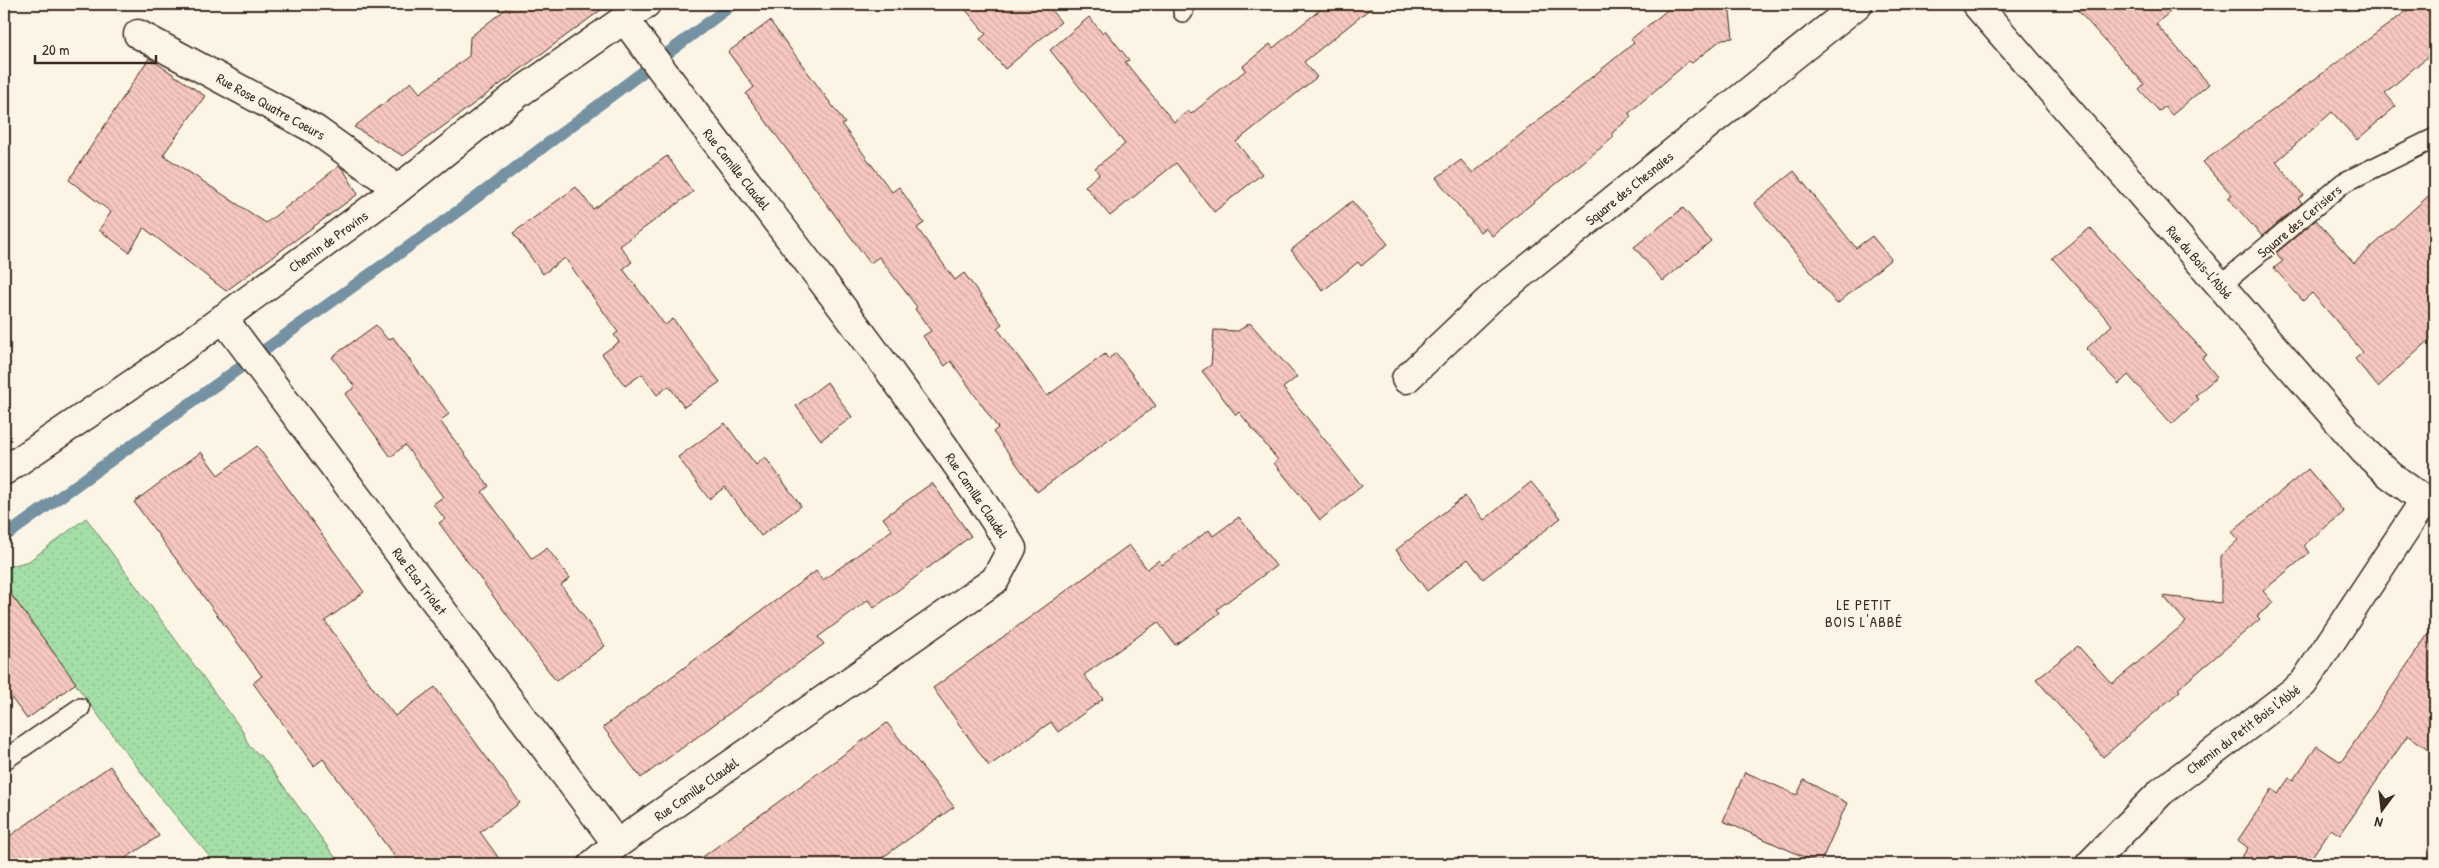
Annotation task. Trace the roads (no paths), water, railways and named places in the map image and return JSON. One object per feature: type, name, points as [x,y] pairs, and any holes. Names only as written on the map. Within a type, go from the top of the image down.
[{"type":"street","name":"Chemin de Provins","points":[[4,471],[160,365],[230,328],[393,193],[519,93],[632,30],[646,4]]},
{"type":"street","name":"Square des Chesnaies","points":[[1406,378],[1489,300],[1858,4]]},
{"type":"street","name":"Rue du Bois-l'Abbé","points":[[1976,4],[2364,451],[2390,475],[2430,505]]},
{"type":"street","name":"Rue Camille Claudel","points":[[593,864],[618,844],[995,580],[1012,548],[978,493],[815,268],[673,87],[632,30]]},
{"type":"street","name":"Rue Rose Quatre Coeurs","points":[[138,34],[316,130],[384,179],[393,193]]},
{"type":"street","name":"Rue Elsa Triolet","points":[[230,328],[618,844]]},
{"type":"street","name":"Chemin du Petit Bois l'Abbé","points":[[2090,864],[2160,792],[2303,684],[2430,505]]},
{"type":"lane","name":"Square des Cerisiers","points":[[2221,285],[2343,183],[2435,138]]},
{"type":"lane","points":[[4,760],[80,708]]},
{"type":"waterway","points":[[4,537],[461,209],[733,4]]},
{"type":"district","name":"LE PETIT BOIS L'ABBÉ","points":[[1864,612]]}]
